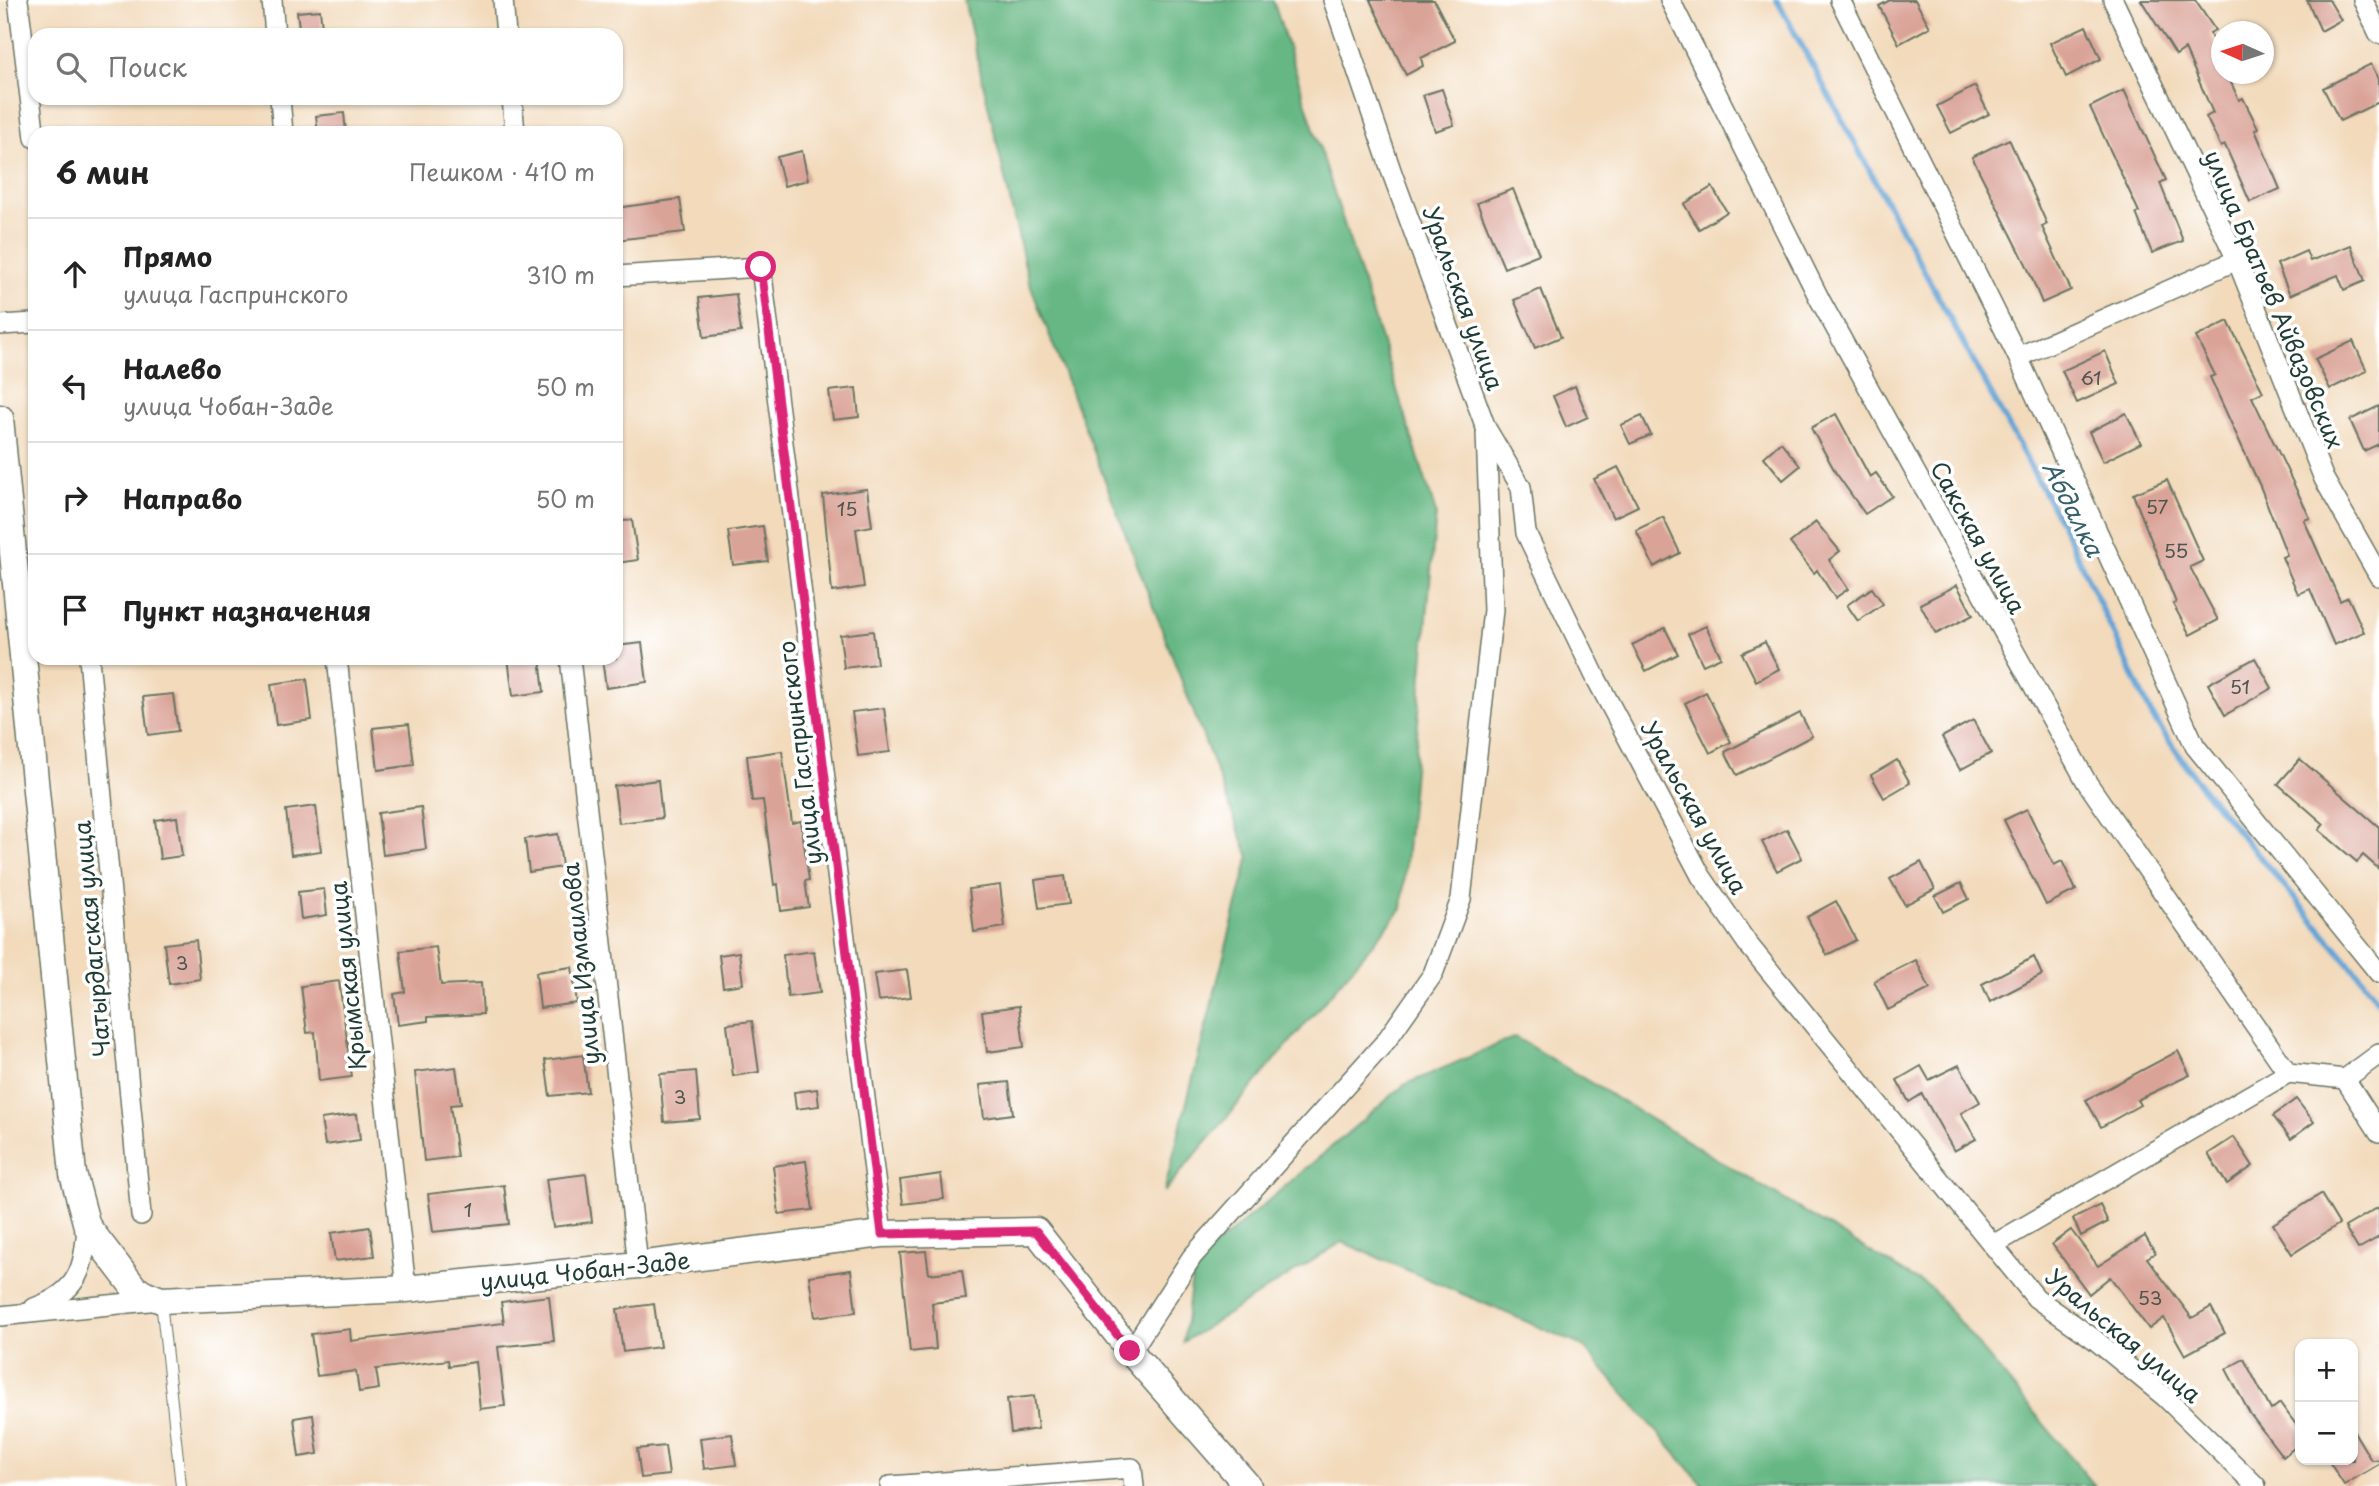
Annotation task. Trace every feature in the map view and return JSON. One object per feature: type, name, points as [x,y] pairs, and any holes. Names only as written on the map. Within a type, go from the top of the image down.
[{"type":"main road","points":[[0,418],[73,1174],[87,1226]]},
{"type":"main road","name":"улица Чобан-Заде","points":[[87,1226],[136,1290],[161,1300],[406,1289],[638,1265],[882,1234],[1036,1231],[1130,1351]]},
{"type":"main road","points":[[1130,1351],[1248,1486]]},
{"type":"street","points":[[18,0],[28,81]]},
{"type":"street","points":[[272,0],[274,28]]},
{"type":"street","points":[[503,0],[505,28]]},
{"type":"street","name":"Уральская улица","points":[[1333,0],[1392,173],[1486,428],[1521,487],[1526,533],[1597,680],[1701,876],[1747,943],[2036,1298],[2094,1339],[2165,1397],[2256,1486]]},
{"type":"street","name":"Сакская улица","points":[[1670,0],[1820,300],[2086,781],[2288,1073]]},
{"type":"street","points":[[1840,0],[2018,357],[2195,746],[2379,973]]},
{"type":"street","name":"улица Братьев Айвазовских","points":[[2113,0],[2237,260],[2324,479],[2379,576]]},
{"type":"street","points":[[2364,0],[2379,34]]},
{"type":"street","points":[[31,105],[34,126]]},
{"type":"street","points":[[281,105],[282,126]]},
{"type":"street","points":[[513,105],[514,126]]},
{"type":"street","points":[[2018,357],[2237,260]]},
{"type":"street","name":"улица Гаспринского","points":[[623,276],[761,267],[882,1234]]},
{"type":"street","points":[[0,325],[28,323]]},
{"type":"street","points":[[1130,1351],[1192,1258],[1386,1041],[1433,974],[1461,899],[1493,610],[1486,428]]},
{"type":"street","name":"Чатырдагская улица","points":[[90,665],[141,1215]]},
{"type":"street","name":"Крымская улица","points":[[338,665],[406,1289]]},
{"type":"street","name":"улица Измаилова","points":[[571,665],[638,1265]]},
{"type":"street","points":[[1993,1245],[2288,1073],[2345,1079],[2379,1054]]},
{"type":"street","points":[[2345,1079],[2379,1132]]},
{"type":"street","points":[[8,1315],[48,1303],[71,1286],[85,1259],[87,1226]]},
{"type":"street","points":[[8,1315],[161,1300]]},
{"type":"street","points":[[899,1486],[1133,1477]]},
{"type":"lane","points":[[161,1300],[181,1486]]},
{"type":"green space","points":[[964,0],[1273,0],[1436,513],[1402,909],[1164,1192],[1249,857],[1028,279]]},
{"type":"green space","points":[[1515,1037],[1932,1289],[2095,1486],[1704,1486],[1583,1346],[1342,1242],[1183,1342],[1194,1264],[1404,1085]]},
{"type":"building","points":[[1370,0],[1434,0],[1455,41],[1421,58],[1423,66],[1406,75]]},
{"type":"building","points":[[1890,0],[1915,0],[1930,27],[1899,44],[1879,6]]},
{"type":"building","points":[[2141,0],[2195,0],[2211,24],[2211,84],[2232,84],[2239,100],[2243,98],[2258,128],[2255,130],[2280,189],[2250,202],[2225,145],[2221,147],[2206,117],[2213,113],[2185,49],[2176,55]]},
{"type":"building","points":[[2307,0],[2329,0],[2341,20],[2321,31]]},
{"type":"building","points":[[320,10],[322,28],[299,28],[297,12]]},
{"type":"building","points":[[2086,26],[2101,59],[2066,77],[2050,43]]},
{"type":"building","points":[[2371,64],[2379,79],[2379,102],[2340,121],[2323,88]]},
{"type":"building","points":[[1975,86],[1989,114],[1951,133],[1937,106]]},
{"type":"building","points":[[1442,89],[1454,125],[1435,131],[1423,95]]},
{"type":"building","points":[[2124,90],[2166,180],[2160,183],[2183,241],[2152,253],[2136,213],[2139,212],[2090,107]]},
{"type":"building","points":[[344,113],[345,126],[317,126],[316,116]]},
{"type":"building","points":[[2009,139],[2047,224],[2042,227],[2071,290],[2042,303],[2026,264],[1972,157]]},
{"type":"building","points":[[802,151],[808,180],[784,186],[777,157]]},
{"type":"building","points":[[1712,187],[1727,212],[1699,229],[1684,204]]},
{"type":"building","points":[[1513,189],[1539,254],[1504,268],[1477,203]]},
{"type":"building","points":[[680,199],[685,232],[623,239],[623,207]]},
{"type":"building","points":[[2351,245],[2365,281],[2344,290],[2338,275],[2290,295],[2277,264],[2306,251],[2310,261]]},
{"type":"building","points":[[1541,289],[1561,337],[1535,348],[1514,300]]},
{"type":"building","points":[[736,294],[741,332],[704,337],[699,298]]},
{"type":"building","points":[[2228,321],[2263,392],[2252,397],[2310,518],[2304,520],[2340,601],[2348,597],[2364,632],[2334,645],[2310,589],[2298,594],[2282,557],[2287,555],[2260,486],[2210,377],[2215,375],[2196,337]]},
{"type":"building","points":[[2353,341],[2367,371],[2330,389],[2315,359]]},
{"type":"building","points":[[2105,351],[2119,384],[2077,403],[2062,371]]},
{"type":"building","points":[[1575,386],[1588,417],[1566,427],[1553,396]]},
{"type":"building","points":[[856,388],[859,417],[833,420],[829,391]]},
{"type":"building","points":[[2379,406],[2379,444],[2364,451],[2350,420]]},
{"type":"building","points":[[2126,413],[2141,443],[2103,462],[2089,432]]},
{"type":"building","points":[[1836,414],[1870,477],[1876,473],[1892,496],[1865,514],[1836,473],[1811,428]]},
{"type":"building","points":[[1642,416],[1651,435],[1630,444],[1621,425]]},
{"type":"building","points":[[1781,442],[1800,466],[1783,480],[1764,457]]},
{"type":"building","points":[[1618,467],[1638,506],[1613,518],[1594,479]]},
{"type":"building","points":[[2167,480],[2203,561],[2190,567],[2218,620],[2190,635],[2173,604],[2176,603],[2133,494]]},
{"type":"building","points":[[867,489],[872,526],[856,529],[864,587],[832,592],[823,495]]},
{"type":"building","points":[[1663,517],[1680,553],[1654,567],[1636,530]]},
{"type":"building","points":[[632,520],[638,560],[623,562],[623,521]]},
{"type":"building","points":[[1816,522],[1840,551],[1829,560],[1848,589],[1835,598],[1817,570],[1814,573],[1790,543]]},
{"type":"building","points":[[763,526],[768,561],[733,565],[728,531]]},
{"type":"building","points":[[1957,585],[1973,615],[1936,634],[1920,604]]},
{"type":"building","points":[[1872,588],[1883,604],[1858,621],[1847,605]]},
{"type":"building","points":[[1706,626],[1721,657],[1703,665],[1688,634]]},
{"type":"building","points":[[1665,628],[1678,654],[1646,671],[1632,645]]},
{"type":"building","points":[[873,631],[877,664],[844,668],[840,635]]},
{"type":"building","points":[[1765,642],[1779,669],[1756,681],[1742,653]]},
{"type":"building","points":[[642,643],[647,682],[606,688],[603,665],[623,665],[623,645]]},
{"type":"building","points":[[2255,658],[2272,688],[2225,715],[2208,684]]},
{"type":"building","points":[[509,665],[541,665],[544,692],[513,696]]},
{"type":"building","points":[[307,679],[312,720],[276,725],[271,684]]},
{"type":"building","points":[[1706,692],[1731,742],[1710,753],[1685,703]]},
{"type":"building","points":[[173,694],[178,731],[148,735],[143,697]]},
{"type":"building","points":[[884,708],[890,752],[858,756],[852,712]]},
{"type":"building","points":[[1800,713],[1812,736],[1737,775],[1725,752]]},
{"type":"building","points":[[1973,720],[1991,753],[1960,770],[1942,737]]},
{"type":"building","points":[[409,724],[414,765],[378,770],[373,728]]},
{"type":"building","points":[[782,751],[792,823],[801,821],[809,880],[805,881],[809,907],[781,911],[778,884],[774,885],[763,800],[752,801],[747,756]]},
{"type":"building","points":[[2300,759],[2379,827],[2379,869],[2363,855],[2357,862],[2319,830],[2324,824],[2278,784]]},
{"type":"building","points":[[1897,760],[1910,783],[1884,798],[1871,775]]},
{"type":"building","points":[[658,780],[662,818],[619,823],[614,786]]},
{"type":"building","points":[[316,806],[321,851],[291,855],[286,810]]},
{"type":"building","points":[[421,807],[426,849],[383,855],[378,813]]},
{"type":"building","points":[[2027,809],[2054,865],[2062,861],[2076,890],[2046,905],[2004,820]]},
{"type":"building","points":[[177,817],[182,856],[160,859],[155,820]]},
{"type":"building","points":[[1787,829],[1802,858],[1777,871],[1762,842]]},
{"type":"building","points":[[558,834],[562,867],[529,872],[525,839]]},
{"type":"building","points":[[1921,862],[1935,889],[1905,905],[1890,879]]},
{"type":"building","points":[[1065,876],[1069,904],[1039,908],[1035,880]]},
{"type":"building","points":[[1961,883],[1969,899],[1943,912],[1935,896]]},
{"type":"building","points":[[1000,885],[1005,927],[974,932],[969,889]]},
{"type":"building","points":[[324,889],[327,915],[301,919],[298,892]]},
{"type":"building","points":[[1836,901],[1856,940],[1827,955],[1807,917]]},
{"type":"building","points":[[196,940],[200,979],[169,984],[164,944]]},
{"type":"building","points":[[436,947],[441,985],[481,983],[483,1014],[428,1017],[428,1021],[398,1025],[394,994],[405,992],[400,951]]},
{"type":"building","points":[[814,951],[820,993],[788,997],[783,955]]},
{"type":"building","points":[[739,952],[743,984],[723,987],[719,955]]},
{"type":"building","points":[[2034,957],[2042,975],[1990,1002],[1982,984]]},
{"type":"building","points":[[1916,960],[1930,989],[1888,1010],[1874,981]]},
{"type":"building","points":[[572,967],[577,1003],[540,1008],[536,972]]},
{"type":"building","points":[[907,970],[911,997],[878,1001],[874,974]]},
{"type":"building","points":[[339,981],[352,1077],[319,1081],[315,1032],[307,1033],[301,986]]},
{"type":"building","points":[[1019,1006],[1024,1047],[987,1052],[982,1011]]},
{"type":"building","points":[[752,1021],[759,1072],[733,1076],[727,1024]]},
{"type":"building","points":[[2178,1051],[2190,1075],[2137,1100],[2140,1105],[2101,1127],[2086,1100]]},
{"type":"building","points":[[583,1055],[588,1092],[550,1096],[545,1060]]},
{"type":"building","points":[[1959,1065],[1980,1102],[1961,1113],[1976,1139],[1954,1151],[1922,1094],[1909,1102],[1897,1080],[1921,1066],[1929,1080]]},
{"type":"building","points":[[456,1067],[461,1104],[450,1105],[457,1157],[424,1161],[415,1072]]},
{"type":"building","points":[[696,1071],[700,1119],[664,1122],[660,1074]]},
{"type":"building","points":[[1009,1082],[1013,1114],[984,1118],[980,1085]]},
{"type":"building","points":[[817,1089],[819,1106],[796,1109],[794,1092]]},
{"type":"building","points":[[2296,1099],[2314,1122],[2291,1139],[2273,1116]]},
{"type":"building","points":[[357,1114],[360,1140],[325,1145],[321,1119]]},
{"type":"building","points":[[2234,1137],[2253,1166],[2227,1184],[2208,1154]]},
{"type":"building","points":[[806,1161],[813,1210],[779,1214],[773,1166]]},
{"type":"building","points":[[586,1174],[592,1222],[553,1227],[546,1179]]},
{"type":"building","points":[[941,1174],[944,1199],[903,1204],[900,1180]]},
{"type":"building","points":[[504,1185],[509,1224],[433,1232],[428,1194]]},
{"type":"building","points":[[2321,1194],[2339,1224],[2292,1254],[2273,1224]]},
{"type":"building","points":[[2100,1205],[2108,1222],[2081,1236],[2073,1219]]},
{"type":"building","points":[[2379,1207],[2379,1237],[2358,1249],[2345,1227]]},
{"type":"building","points":[[370,1227],[374,1256],[335,1261],[331,1233]]},
{"type":"building","points":[[2071,1230],[2098,1266],[2145,1236],[2155,1253],[2147,1258],[2192,1318],[2211,1307],[2225,1333],[2185,1355],[2164,1318],[2149,1329],[2110,1277],[2089,1294],[2052,1244]]},
{"type":"building","points":[[926,1251],[929,1274],[962,1270],[966,1299],[932,1303],[936,1349],[910,1352],[900,1253]]},
{"type":"building","points":[[851,1270],[856,1312],[815,1317],[809,1276]]},
{"type":"building","points":[[549,1296],[554,1341],[498,1347],[505,1406],[480,1409],[475,1362],[449,1366],[448,1360],[376,1369],[379,1389],[359,1392],[356,1371],[317,1376],[311,1334],[350,1329],[351,1341],[504,1323],[501,1302]]},
{"type":"building","points":[[654,1304],[660,1347],[623,1352],[617,1309]]},
{"type":"building","points":[[2244,1359],[2271,1410],[2280,1403],[2295,1423],[2295,1447],[2283,1457],[2250,1414],[2226,1369]]},
{"type":"building","points":[[1034,1396],[1038,1429],[1011,1433],[1007,1399]]},
{"type":"building","points":[[313,1415],[318,1454],[299,1457],[294,1418]]},
{"type":"building","points":[[732,1434],[736,1465],[704,1469],[700,1438]]},
{"type":"building","points":[[2358,1438],[2371,1460],[2379,1460],[2379,1464],[2344,1485],[2331,1465],[2358,1465]]},
{"type":"building","points":[[665,1446],[669,1475],[641,1478],[637,1449]]},
{"type":"waterway","name":"Абдалка","points":[[1777,0],[2067,534],[2152,716],[2202,788],[2363,980],[2379,1003]]},
{"type":"route","points":[[761,267],[769,307],[882,1234],[1036,1231],[1084,1288],[1130,1351]]}]
